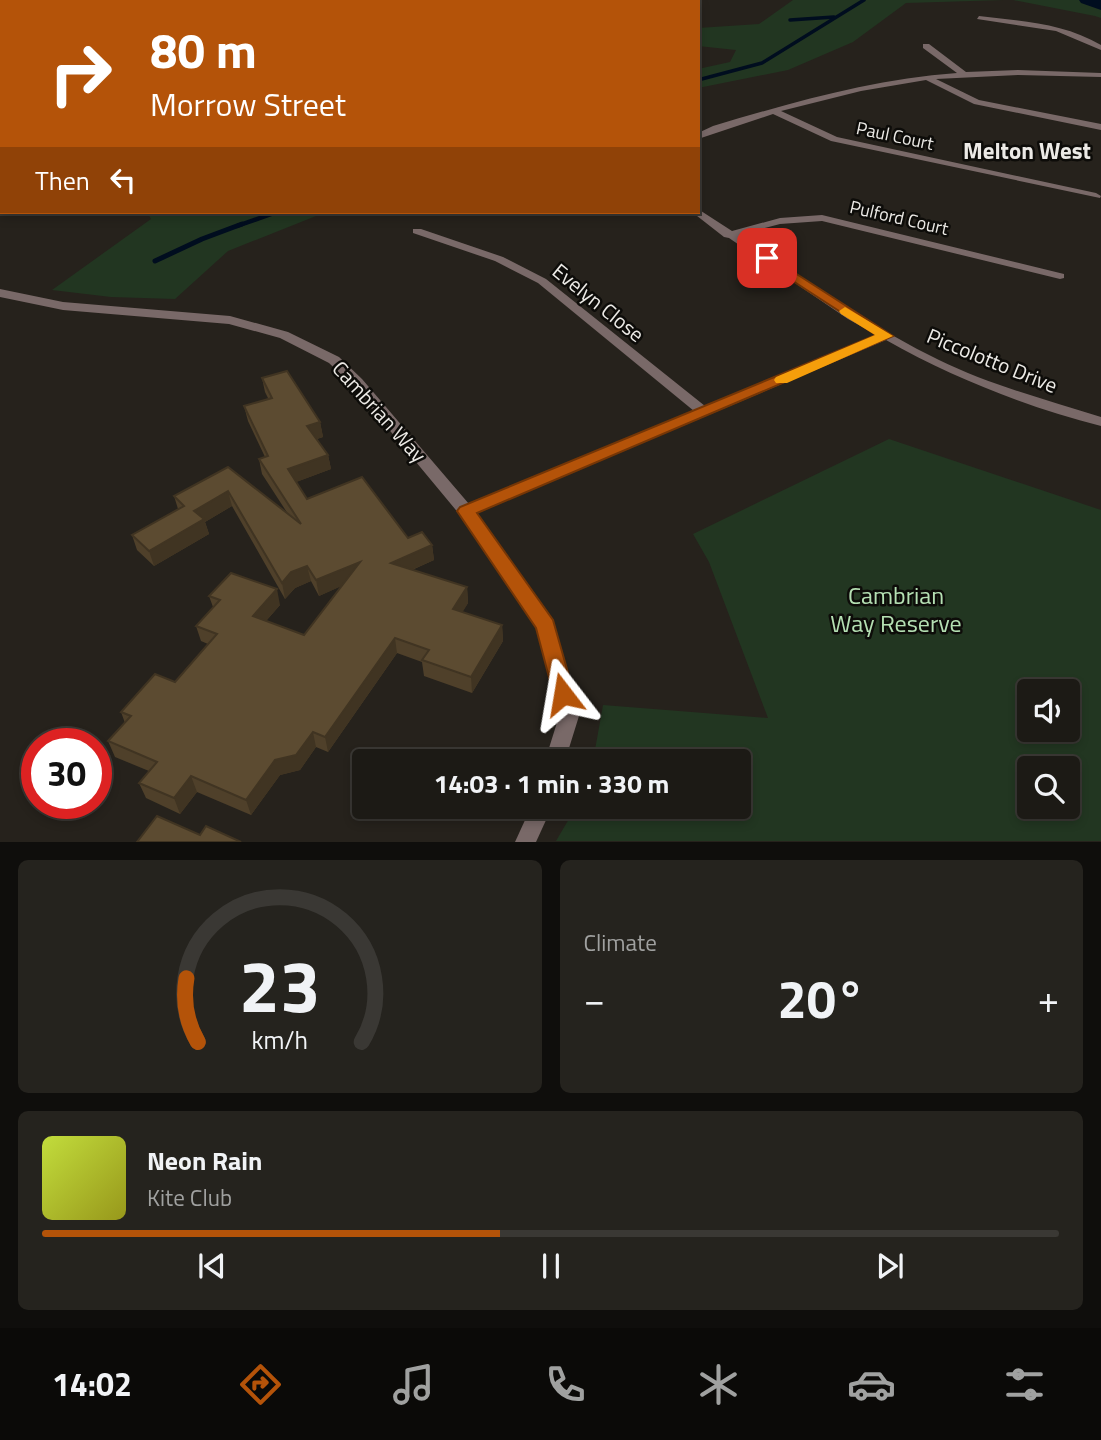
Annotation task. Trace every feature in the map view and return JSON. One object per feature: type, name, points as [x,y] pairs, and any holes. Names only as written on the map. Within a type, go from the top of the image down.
[{"type":"street","points":[[979,18],[1047,27],[1080,37],[1101,48]]},
{"type":"street","points":[[926,46],[963,73]]},
{"type":"street","points":[[700,135],[773,111],[880,84],[963,73],[1043,71],[1101,75]]},
{"type":"street","points":[[927,77],[977,102],[1101,127]]},
{"type":"street","name":"Paul Court","points":[[773,111],[834,139],[1096,196]]},
{"type":"street","name":"Piccolotto Drive","points":[[700,214],[886,336],[947,368],[1020,397],[1101,422]]},
{"type":"street","name":"Pulford Court","points":[[728,235],[780,220],[822,219],[858,225],[1059,276]]},
{"type":"street","name":"Evelyn Close","points":[[416,231],[499,259],[542,281],[705,412]]},
{"type":"street","name":"Cambrian Way","points":[[3,297],[63,306],[230,320],[284,335],[334,360],[357,382],[466,511],[545,626],[569,716],[559,749]]},
{"type":"street","points":[[466,511],[886,336]]},
{"type":"street","points":[[525,842],[536,819]]},
{"type":"green space","points":[[793,0],[1004,0],[906,3],[853,42],[788,70],[700,88],[700,69],[730,62],[736,50],[700,46],[700,28],[759,24]]},
{"type":"green space","points":[[1013,0],[1101,0],[1101,18],[1095,16]]},
{"type":"green space","points":[[148,214],[321,214],[228,251],[175,299],[111,297],[52,290],[151,219]]},
{"type":"green space","name":"Cambrian Way Reserve","points":[[889,439],[1101,510],[1101,841],[556,841],[569,819],[751,819],[751,749],[595,749],[603,705],[768,718],[709,562],[693,534]]},
{"type":"building","points":[[287,371],[320,422],[307,426],[328,455],[288,469],[307,499],[362,477],[408,538],[422,532],[432,545],[391,563],[467,587],[453,609],[502,625],[471,677],[422,660],[429,650],[395,638],[325,737],[313,732],[296,755],[275,760],[246,800],[191,776],[174,798],[139,783],[157,762],[112,743],[112,737],[131,716],[121,712],[155,674],[175,682],[217,634],[196,626],[220,600],[209,596],[231,573],[277,589],[253,616],[304,635],[360,562],[316,580],[307,566],[291,572],[282,583],[228,491],[194,511],[204,519],[149,551],[132,535],[184,506],[174,496],[228,467],[301,524],[259,459],[268,456],[244,406],[272,398],[262,378]]},
{"type":"building","points":[[157,816],[200,835],[206,826],[241,842],[137,842]]},
{"type":"waterway","points":[[700,79],[762,63],[864,0]]},
{"type":"waterway","points":[[1087,0],[1101,5]]},
{"type":"waterway","points":[[790,20],[834,17]]},
{"type":"waterway","points":[[237,226],[271,214]]},
{"type":"waterway","points":[[155,261],[242,224]]},
{"type":"slow traffic","points":[[782,380],[886,336],[845,311]]},
{"type":"district","name":"Melton West","points":[[1027,151]]},
{"type":"route","points":[[563,694],[545,626],[466,511],[886,336],[767,258]]}]
